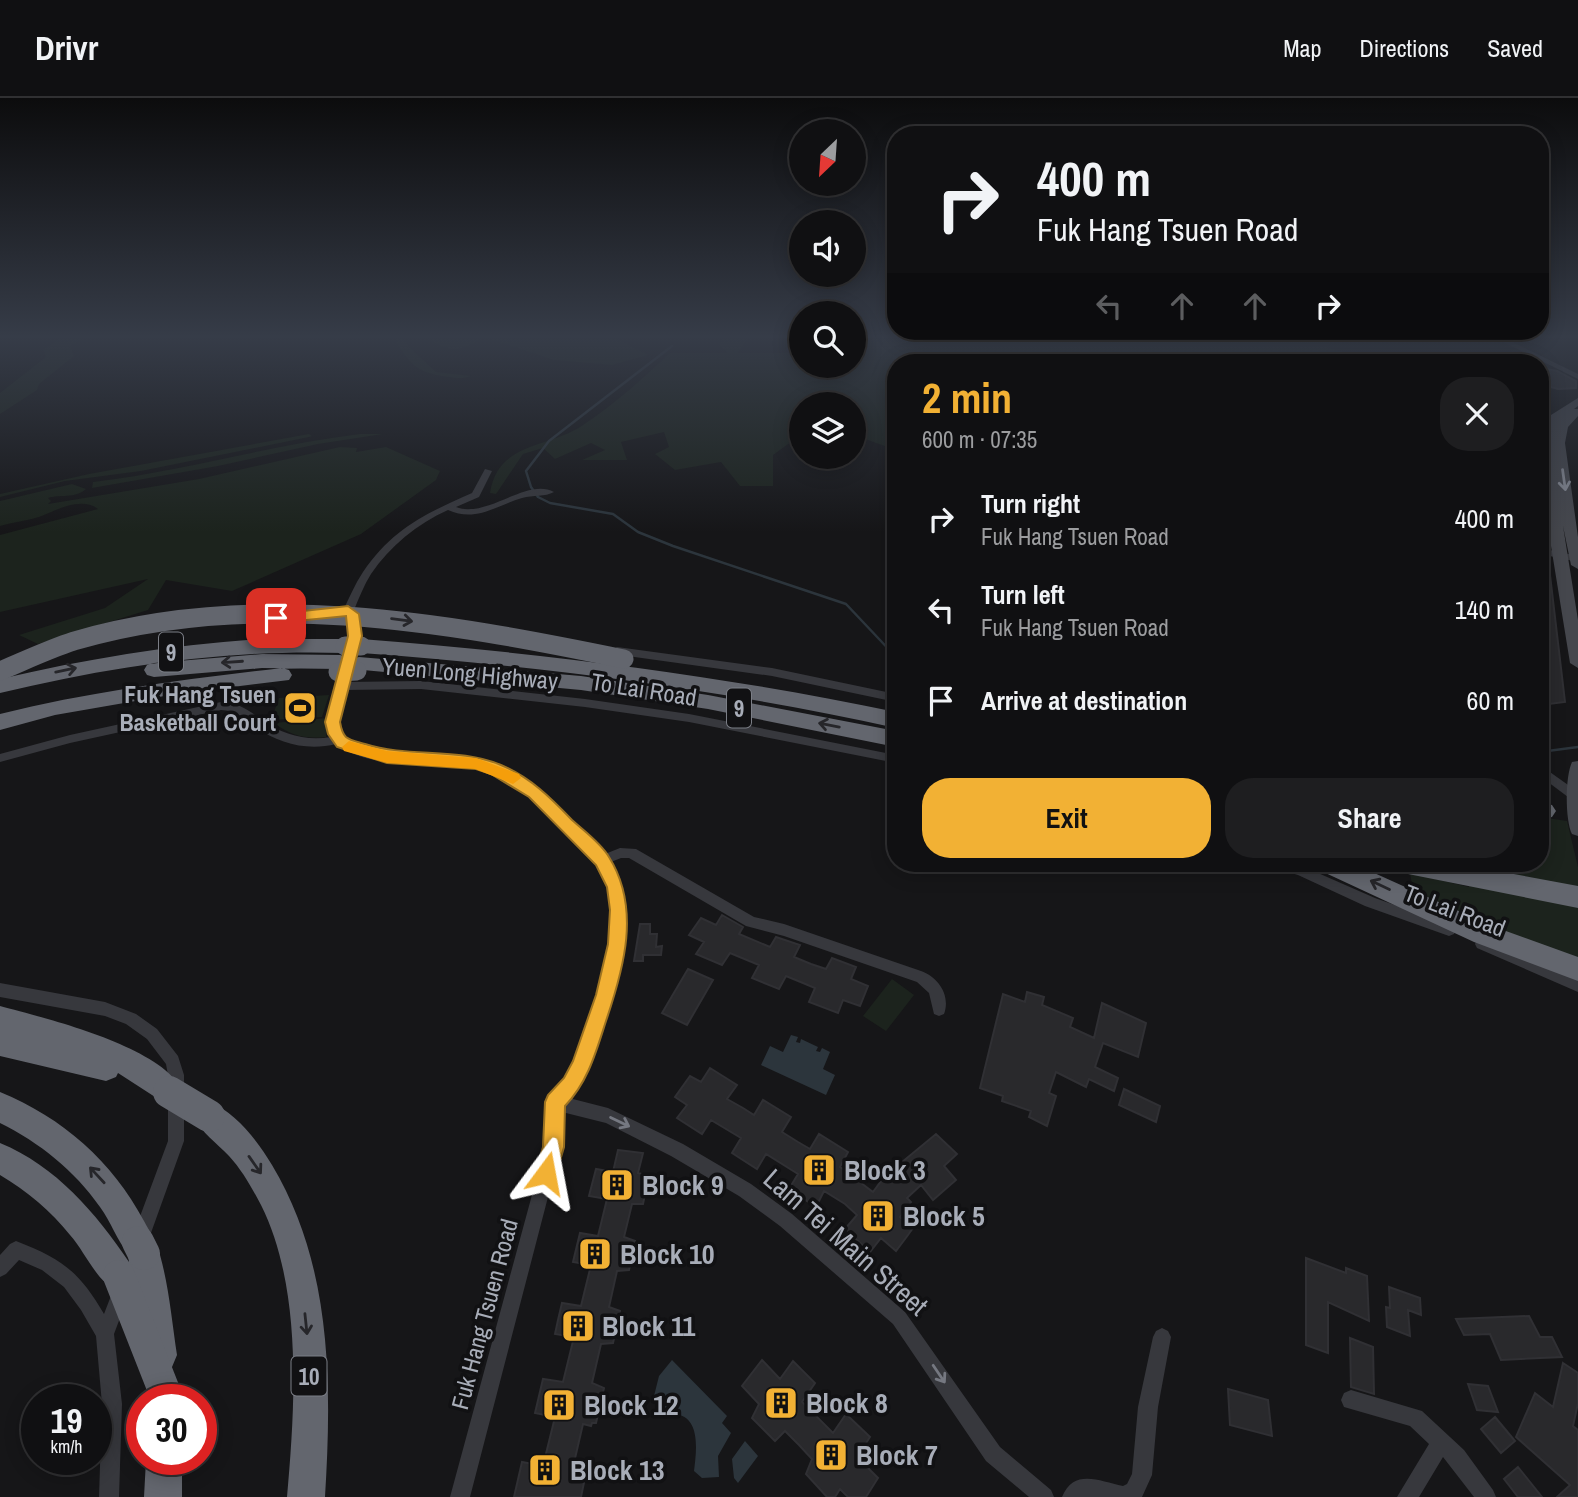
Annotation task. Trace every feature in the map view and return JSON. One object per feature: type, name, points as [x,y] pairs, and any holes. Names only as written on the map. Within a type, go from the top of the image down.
[{"type":"highway","points":[[0,671],[62,646],[116,629],[180,618],[232,614],[385,618],[496,633],[624,659],[712,684]]},
{"type":"highway","name":"Yuen Long Highway","points":[[0,686],[86,666],[185,650],[257,645],[349,664],[418,650],[712,684],[887,718]]},
{"type":"highway","name":"Yuen Long Highway","points":[[0,702],[86,682],[181,667],[262,661],[349,664],[582,683],[681,698],[887,737]]},
{"type":"highway","points":[[0,722],[55,708],[176,687],[305,673],[349,664]]},
{"type":"highway","points":[[1348,872],[1483,934],[1578,969]]},
{"type":"highway","points":[[1476,872],[1578,897]]},
{"type":"highway","points":[[1488,872],[1578,883]]},
{"type":"highway","points":[[0,1019],[106,1052],[152,1076],[169,1091]]},
{"type":"highway","name":"10","points":[[0,1043],[103,1066],[169,1091],[209,1116],[253,1160],[273,1195],[289,1233],[300,1280],[308,1345],[310,1427],[306,1497]]},
{"type":"highway","points":[[0,1107],[30,1122],[74,1152],[104,1183],[123,1212],[144,1254],[163,1384]]},
{"type":"highway","points":[[0,1158],[56,1195],[100,1246],[119,1276],[160,1384]]},
{"type":"highway","points":[[163,1497],[164,1475]]},
{"type":"main road","points":[[1549,428],[1559,413],[1578,401]]},
{"type":"main road","points":[[1577,561],[1559,446],[1562,428],[1578,410]]},
{"type":"main road","points":[[1549,446],[1560,555],[1578,663]]},
{"type":"main road","points":[[1549,813],[1578,822],[1578,767]]},
{"type":"street","points":[[348,611],[367,573],[402,533],[447,506],[476,495],[488,471]]},
{"type":"street","points":[[447,506],[456,512],[470,513],[499,506],[518,495],[550,492]]},
{"type":"street","points":[[1549,553],[1577,561]]},
{"type":"street","points":[[0,663],[148,628],[348,611],[352,614],[356,630],[332,722],[338,739],[349,747],[387,757],[476,763],[497,770],[535,793],[603,860],[615,887],[619,910],[617,944],[605,995],[582,1065],[571,1085],[555,1102]]},
{"type":"street","points":[[578,648],[687,659],[772,672],[887,696]]},
{"type":"street","name":"To Lai Road","points":[[349,664],[421,685],[585,703],[689,718],[887,757]]},
{"type":"street","points":[[0,758],[70,739],[221,706],[240,708],[270,731],[291,740],[314,744],[338,739]]},
{"type":"street","points":[[1549,774],[1576,797]]},
{"type":"street","points":[[603,860],[620,853],[631,853],[751,922],[784,930],[921,976],[931,982],[938,993],[939,1009]]},
{"type":"street","name":"To Lai Road","points":[[1304,872],[1370,902],[1442,927],[1578,985]]},
{"type":"street","points":[[0,990],[105,1009],[131,1019],[152,1034],[173,1061],[176,1075],[176,1141],[105,1334]]},
{"type":"street","name":"Fuk Hang Tsuen Road","points":[[460,1497],[553,1147],[555,1102]]},
{"type":"street","name":"Lam Tei Main Street","points":[[555,1102],[608,1116],[677,1150],[745,1190],[786,1220],[899,1318],[993,1454],[1044,1497]]},
{"type":"street","points":[[0,1268],[16,1250],[46,1261],[82,1291],[105,1334],[112,1404],[109,1497]]},
{"type":"street","points":[[1072,1497],[1080,1488],[1123,1496],[1134,1492],[1142,1475],[1148,1407],[1163,1337]]},
{"type":"street","points":[[1351,1400],[1415,1418],[1442,1441],[1470,1473],[1486,1497]]},
{"type":"street","points":[[1406,1497],[1442,1441]]},
{"type":"shaded area","points":[[0,401],[20,401],[0,414]]},
{"type":"shaded area","points":[[615,401],[789,401],[789,443],[773,455],[773,486],[740,486],[721,462],[675,470],[655,454],[669,447],[664,432],[621,442],[627,460],[582,460],[605,450],[591,443],[555,459],[543,448],[523,454],[496,494],[490,493],[495,476],[503,464],[514,455],[569,433]]},
{"type":"shaded area","points":[[866,401],[887,401],[887,447],[866,439]]},
{"type":"shaded area","points":[[309,434],[312,436],[141,471],[65,481],[0,497],[0,494],[89,474]]},
{"type":"shaded area","points":[[360,434],[383,434],[92,488],[93,482]]},
{"type":"shaded area","points":[[340,447],[357,448],[356,452],[386,447],[440,471],[436,480],[361,534],[232,591],[166,580],[148,610],[38,644],[19,635],[105,608],[148,579],[0,612],[0,535],[98,509],[91,505],[76,504],[0,526],[0,501],[72,484],[86,489],[77,494],[48,498],[51,501],[48,504],[199,479]]},
{"type":"shaded area","name":"Fuk Hang Tsuen Basketball Court","points":[[329,695],[322,717],[271,720],[279,698]]},
{"type":"shaded area","points":[[327,718],[326,737],[298,736],[274,723]]},
{"type":"shaded area","points":[[1549,818],[1567,821],[1578,867],[1578,963],[1414,896],[1410,873],[1469,887],[1464,872],[1549,872]]},
{"type":"shaded area","points":[[892,979],[914,995],[886,1031],[863,1016]]},
{"type":"shaded area","points":[[791,1035],[798,1037],[796,1042],[800,1043],[801,1039],[818,1047],[816,1051],[820,1052],[822,1048],[830,1052],[823,1069],[835,1075],[826,1095],[761,1065],[770,1046],[783,1052]]},
{"type":"shaded area","points":[[672,1360],[727,1416],[722,1423],[731,1433],[718,1456],[719,1477],[702,1478],[694,1471],[696,1439],[691,1424],[687,1419],[661,1406],[654,1396],[659,1376]]},
{"type":"shaded area","points":[[745,1441],[758,1456],[738,1483],[734,1478],[732,1459]]},
{"type":"building","points":[[1549,566],[1565,702],[1549,704]]},
{"type":"building","points":[[722,915],[743,927],[739,934],[770,947],[776,937],[800,945],[794,957],[811,964],[826,969],[832,958],[856,967],[851,979],[868,986],[860,1006],[843,1000],[838,1013],[809,1002],[815,988],[803,983],[786,976],[779,989],[752,978],[759,965],[730,953],[722,965],[696,954],[704,942],[689,935],[701,918],[716,925]]},
{"type":"building","points":[[640,924],[650,924],[650,934],[657,934],[656,947],[662,946],[661,955],[643,955],[643,961],[634,961]]},
{"type":"building","points":[[688,969],[713,980],[687,1025],[662,1013]]},
{"type":"building","points":[[1027,992],[1044,997],[1042,1005],[1073,1018],[1070,1027],[1094,1038],[1102,1003],[1146,1023],[1138,1057],[1103,1043],[1095,1067],[1118,1078],[1114,1091],[1089,1079],[1086,1087],[1056,1072],[1049,1093],[1056,1096],[1047,1126],[1029,1117],[1031,1111],[1002,1101],[1003,1096],[980,1088],[1003,994],[1025,1002]]},
{"type":"building","points":[[710,1068],[737,1085],[727,1099],[754,1115],[763,1100],[791,1117],[782,1132],[798,1142],[810,1149],[819,1134],[848,1152],[840,1167],[873,1192],[884,1177],[936,1134],[957,1154],[944,1166],[956,1180],[933,1200],[921,1185],[907,1198],[911,1202],[900,1217],[913,1228],[896,1251],[881,1238],[870,1252],[845,1229],[857,1215],[845,1204],[824,1191],[816,1207],[789,1189],[798,1174],[766,1154],[757,1169],[732,1153],[741,1138],[711,1120],[702,1134],[677,1118],[687,1105],[675,1097],[690,1076],[701,1082]]},
{"type":"building","points":[[1124,1089],[1160,1106],[1156,1122],[1119,1105]]},
{"type":"building","points":[[618,1150],[643,1153],[638,1173],[649,1176],[643,1204],[632,1204],[624,1237],[635,1241],[629,1270],[617,1271],[609,1307],[620,1311],[613,1343],[601,1344],[592,1383],[604,1388],[596,1423],[591,1426],[583,1424],[573,1467],[583,1469],[582,1472],[586,1473],[581,1497],[514,1497],[522,1462],[543,1466],[555,1417],[535,1413],[543,1379],[563,1382],[574,1337],[555,1334],[562,1303],[581,1306],[591,1265],[573,1262],[580,1233],[598,1236],[607,1199],[589,1196],[596,1169],[613,1172]]},
{"type":"building","points":[[1306,1258],[1346,1273],[1346,1268],[1367,1276],[1369,1321],[1328,1302],[1328,1353],[1306,1345]]},
{"type":"building","points":[[1389,1287],[1420,1298],[1421,1315],[1408,1310],[1410,1336],[1387,1327]]},
{"type":"building","points":[[1529,1316],[1540,1337],[1552,1337],[1562,1357],[1501,1360],[1490,1334],[1464,1335],[1456,1319]]},
{"type":"building","points":[[1350,1338],[1373,1347],[1374,1394],[1351,1387]]},
{"type":"building","points":[[762,1360],[780,1379],[793,1361],[815,1383],[802,1402],[833,1433],[846,1414],[870,1437],[857,1457],[878,1478],[866,1497],[848,1497],[840,1489],[835,1497],[827,1497],[806,1474],[812,1459],[799,1445],[785,1431],[775,1441],[752,1418],[759,1404],[742,1386]]},
{"type":"building","points":[[1563,1363],[1578,1373],[1578,1403],[1573,1426],[1578,1430],[1578,1497],[1557,1497],[1570,1485],[1516,1437],[1535,1393],[1553,1407]]},
{"type":"building","points":[[1468,1384],[1488,1386],[1498,1412],[1477,1410]]},
{"type":"building","points":[[1228,1389],[1268,1400],[1272,1436],[1230,1425]]},
{"type":"building","points":[[1495,1417],[1515,1441],[1501,1453],[1481,1429]]},
{"type":"building","points":[[1518,1467],[1542,1497],[1518,1497],[1504,1479]]},
{"type":"waterway","points":[[600,401],[549,441],[526,471],[531,487],[538,497],[550,503],[613,514],[638,532],[673,546],[846,604],[887,647]]},
{"type":"waterway","points":[[1549,751],[1578,747]]},
{"type":"slow traffic","points":[[349,747],[387,757],[476,763],[513,778]]},
{"type":"place","name":"Fuk Hang Tsuen Basketball Court","points":[[300,708]]},
{"type":"place","name":"Block 3","points":[[819,1170]]},
{"type":"place","name":"Block 9","points":[[617,1185]]},
{"type":"place","name":"Block 5","points":[[878,1216]]},
{"type":"place","name":"Block 10","points":[[595,1254]]},
{"type":"place","name":"Block 11","points":[[578,1326]]},
{"type":"place","name":"Block 8","points":[[781,1403]]},
{"type":"place","name":"Block 12","points":[[559,1405]]},
{"type":"place","name":"Block 7","points":[[831,1455]]},
{"type":"place","name":"Block 13","points":[[545,1470]]},
{"type":"route","points":[[276,618],[348,611],[352,614],[355,636],[332,722],[335,734],[343,743],[387,757],[476,763],[497,770],[518,780],[535,793],[603,860],[615,887],[619,910],[617,944],[605,995],[582,1065],[565,1094],[555,1102],[553,1147],[546,1173]]}]
